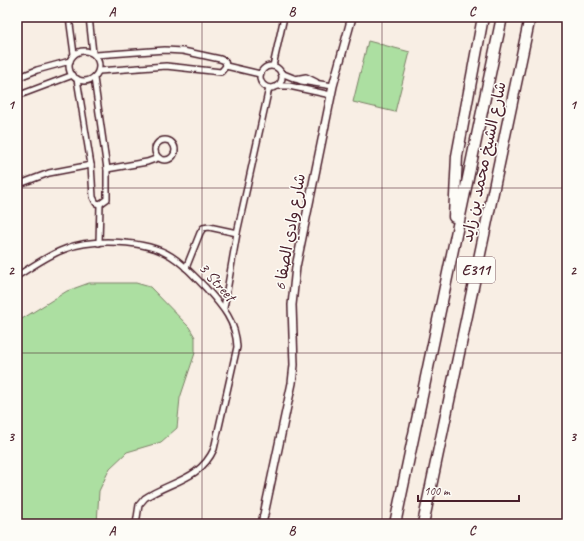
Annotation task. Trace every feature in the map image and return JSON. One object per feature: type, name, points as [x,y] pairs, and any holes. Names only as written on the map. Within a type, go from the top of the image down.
[{"type":"highway","points":[[453,244],[457,156],[482,17]]},
{"type":"highway","name":"شارع الشيخ محمد بن زايد","points":[[395,524],[502,17]]},
{"type":"highway","name":"شارع الشيخ محمد بن زايد","points":[[423,524],[530,17]]},
{"type":"main road","name":"شارع وادي الصفا 6","points":[[262,524],[292,383],[294,365],[292,305],[296,267],[333,86],[352,17]]},
{"type":"street","points":[[69,17],[74,54]]},
{"type":"street","points":[[89,17],[94,54],[99,62],[99,71],[94,78],[86,81],[77,79],[70,71],[70,61],[74,54],[83,50],[94,54],[178,51],[220,59],[225,61],[226,66]]},
{"type":"street","points":[[272,66],[284,17]]},
{"type":"street","points":[[17,78],[38,70],[70,61]]},
{"type":"street","points":[[99,71],[166,66],[221,72],[226,66]]},
{"type":"street","points":[[226,66],[260,74]]},
{"type":"street","points":[[269,88],[260,81],[260,74],[266,67],[272,66],[281,73],[295,79],[333,86]]},
{"type":"street","points":[[277,86],[281,80],[281,73]]},
{"type":"street","points":[[17,96],[72,75]]},
{"type":"street","points":[[94,78],[106,168],[107,199],[100,204]]},
{"type":"street","points":[[77,79],[90,165],[93,197],[96,203],[100,204]]},
{"type":"street","points":[[293,86],[295,79]]},
{"type":"street","points":[[315,91],[317,82]]},
{"type":"street","points":[[269,88],[277,86],[293,86],[331,95]]},
{"type":"street","points":[[224,308],[237,233],[269,88]]},
{"type":"street","points":[[106,168],[148,162],[158,158],[167,160],[172,157],[175,152],[172,143],[165,140],[159,142],[155,152],[158,158]]},
{"type":"street","points":[[17,185],[49,173],[90,165]]},
{"type":"street","points":[[100,204],[100,243]]},
{"type":"street","points":[[186,268],[203,228],[209,227],[237,233]]},
{"type":"street","name":"3 Street","points":[[17,276],[55,253],[77,245],[100,243],[127,244],[152,248],[170,255],[186,268],[224,308],[233,326],[237,347],[214,449],[207,462],[196,473],[145,498],[139,505],[136,524]]},
{"type":"green space","points":[[368,41],[410,52],[395,112],[353,102]]},
{"type":"green space","points":[[89,283],[136,283],[150,287],[189,327],[195,337],[195,353],[180,398],[177,428],[161,442],[127,452],[110,468],[99,491],[97,524],[17,524],[17,322],[67,291]]}]
